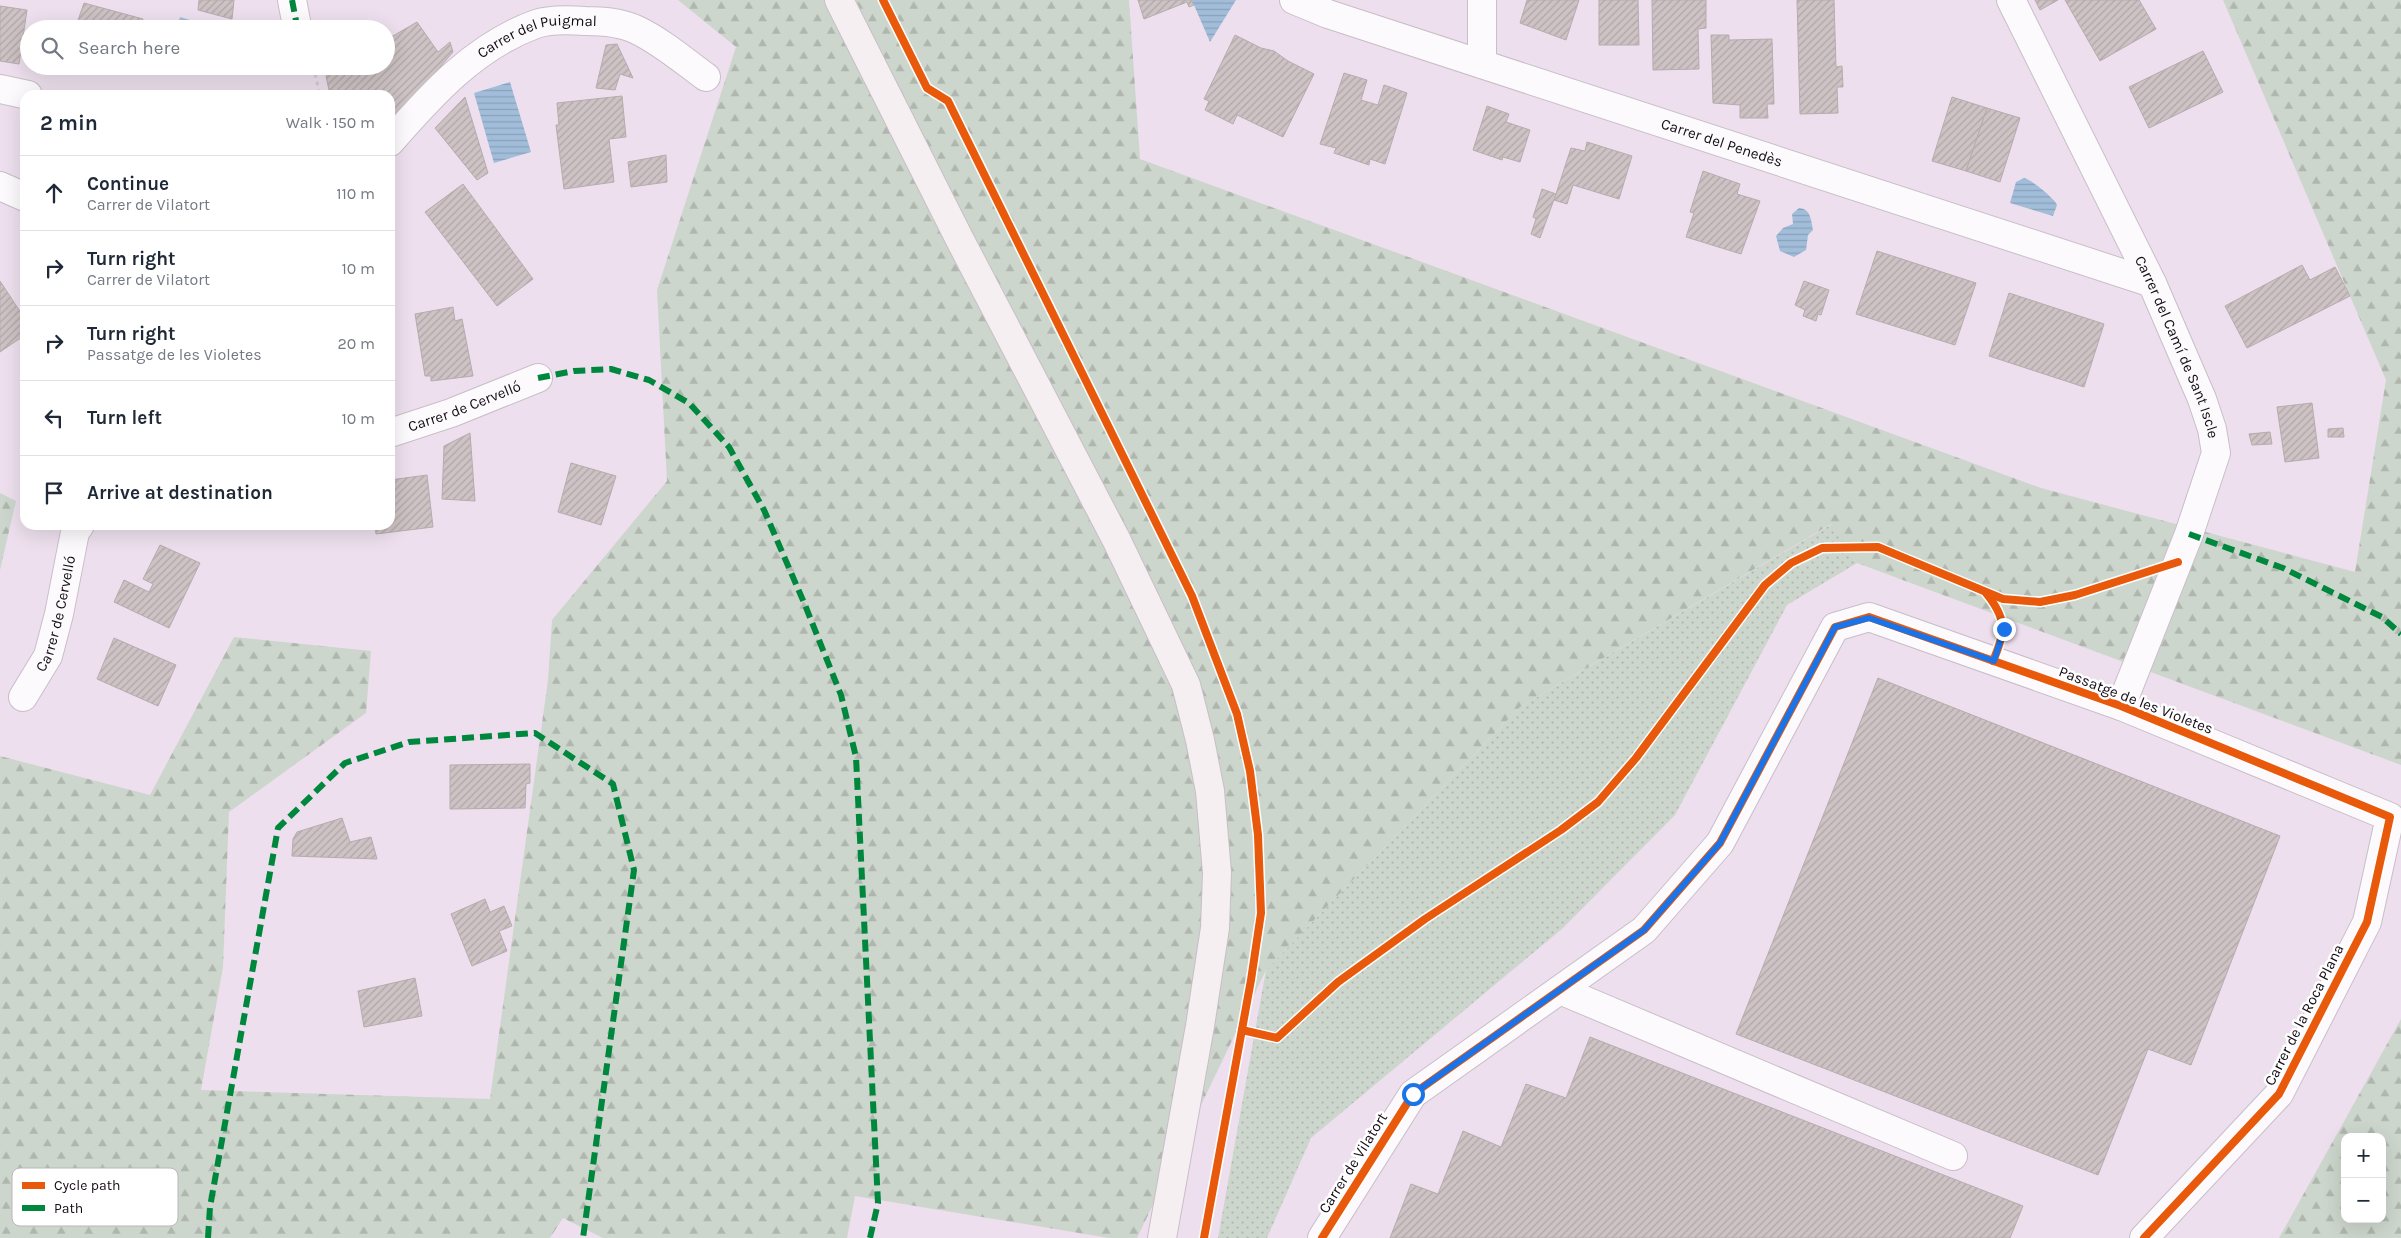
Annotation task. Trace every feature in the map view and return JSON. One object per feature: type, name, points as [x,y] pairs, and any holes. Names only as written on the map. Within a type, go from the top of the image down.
[{"type":"main road","points":[[839,0],[958,238],[1117,540],[1186,684],[1210,791],[1217,873],[1215,928],[1200,1026],[1162,1238]]},
{"type":"street","name":"Carrer del Penedès","points":[[1294,0],[1328,14],[2152,283]]},
{"type":"street","points":[[1482,0],[1482,64]]},
{"type":"street","name":"Carrer del Camí de Sant Iscle","points":[[2011,0],[2152,283],[2202,399],[2212,429],[2216,452],[2189,534],[2121,706]]},
{"type":"street","name":"Carrer del Puigmal","points":[[395,136],[433,92],[489,46],[538,24],[575,20],[610,21],[636,30],[662,45],[706,77]]},
{"type":"street","points":[[0,89],[20,93]]},
{"type":"street","points":[[0,186],[20,195]]},
{"type":"street","name":"Carrer de Cervelló","points":[[395,432],[451,413],[538,378]]},
{"type":"street","name":"Carrer de Cervelló","points":[[23,697],[48,656],[76,530]]},
{"type":"street","name":"Passatge de les Violetes","points":[[1869,618],[2121,706],[2390,817]]},
{"type":"street","name":"Carrer de Vilatort","points":[[1322,1238],[1413,1094],[1644,930],[1720,843],[1835,627],[1869,618]]},
{"type":"street","name":"Carrer de la Roca Plana","points":[[2144,1238],[2279,1094],[2367,922],[2390,817]]},
{"type":"street","points":[[1560,990],[1953,1156]]},
{"type":"path","points":[[315,75],[319,90]]},
{"type":"green space","points":[[678,0],[1129,0],[1140,159],[2041,488],[2355,572],[2386,380],[2223,0],[2401,0],[2401,765],[1857,563],[1831,524],[1520,707],[1266,970],[1137,1238],[1109,1238],[855,1196],[847,1238],[603,1238],[563,1218],[550,1238],[0,1238],[0,756],[150,795],[234,637],[371,651],[366,713],[229,812],[223,967],[201,1090],[490,1099],[548,680],[552,620],[667,481],[657,290],[736,47]]},
{"type":"green space","points":[[0,493],[16,501],[0,570]]},
{"type":"green space","points":[[1832,524],[1857,563],[1787,605],[1675,815],[1563,928],[1311,1138],[1267,1238],[1218,1238],[1266,970],[1520,707]]},
{"type":"green space","points":[[2401,1019],[2401,1238],[2279,1238]]},
{"type":"water","points":[[1191,0],[1236,0],[1210,42],[1194,5]]},
{"type":"water","points":[[180,17],[190,20],[179,20]]},
{"type":"water","points":[[510,82],[531,152],[494,163],[474,93]]},
{"type":"water","points":[[2024,178],[2037,185],[2055,202],[2057,205],[2053,216],[2010,203],[2016,182]]},
{"type":"water","points":[[1799,208],[1806,210],[1808,213],[1813,230],[1808,235],[1806,250],[1794,257],[1780,251],[1776,236],[1783,228],[1793,224],[1792,214]]},
{"type":"building","points":[[199,0],[234,0],[232,19],[198,10]]},
{"type":"building","points":[[1138,0],[1191,0],[1194,5],[1189,7],[1187,2],[1144,19]]},
{"type":"building","points":[[1527,0],[1579,0],[1566,40],[1520,23]]},
{"type":"building","points":[[1599,0],[1638,0],[1639,45],[1599,45]]},
{"type":"building","points":[[1652,0],[1706,0],[1706,28],[1698,29],[1699,69],[1653,70]]},
{"type":"building","points":[[1797,0],[1834,0],[1836,67],[1842,66],[1843,87],[1837,87],[1838,113],[1800,114]]},
{"type":"building","points":[[2035,0],[2058,0],[2040,10]]},
{"type":"building","points":[[2065,0],[2139,0],[2156,29],[2100,61]]},
{"type":"building","points":[[84,3],[143,19],[143,20],[78,20]]},
{"type":"building","points":[[0,6],[27,10],[26,20],[20,20],[19,64],[0,61]]},
{"type":"building","points":[[417,22],[438,52],[450,42],[453,52],[395,119],[395,90],[329,90],[326,76],[328,75],[395,75],[395,35]]},
{"type":"building","points":[[1235,35],[1261,48],[1274,51],[1288,61],[1314,74],[1283,137],[1237,115],[1233,124],[1205,110],[1209,101],[1204,99]]},
{"type":"building","points":[[1711,35],[1729,35],[1729,40],[1772,39],[1774,104],[1767,104],[1768,118],[1740,118],[1740,105],[1713,103]]},
{"type":"building","points":[[617,44],[633,78],[620,74],[615,90],[596,88],[606,45]]},
{"type":"building","points":[[2203,51],[2223,92],[2149,128],[2129,87]]},
{"type":"building","points":[[1344,73],[1367,80],[1361,100],[1378,105],[1384,85],[1407,93],[1385,164],[1370,159],[1369,165],[1334,153],[1336,148],[1320,144]]},
{"type":"building","points":[[622,96],[626,137],[609,139],[614,182],[564,189],[556,125],[559,125],[557,103]]},
{"type":"building","points":[[465,97],[488,173],[477,180],[435,128]]},
{"type":"building","points":[[1952,97],[1987,108],[1966,171],[1932,161]]},
{"type":"building","points":[[1487,106],[1509,114],[1506,122],[1530,130],[1520,162],[1503,157],[1502,160],[1473,150]]},
{"type":"building","points":[[1987,108],[2020,118],[2000,182],[1966,171]]},
{"type":"building","points":[[1587,142],[1632,156],[1619,199],[1573,185],[1567,204],[1554,200],[1571,148],[1585,151]]},
{"type":"building","points":[[666,155],[667,182],[631,187],[628,162]]},
{"type":"building","points":[[1703,171],[1740,184],[1737,194],[1760,201],[1741,254],[1686,237],[1694,213],[1690,212]]},
{"type":"building","points":[[463,184],[533,279],[497,306],[425,212]]},
{"type":"building","points":[[1542,189],[1556,194],[1540,238],[1531,234],[1536,219],[1533,217]]},
{"type":"building","points":[[1877,251],[1976,283],[1955,345],[1856,314]]},
{"type":"building","points":[[2302,265],[2310,280],[2335,267],[2350,296],[2247,348],[2225,306]]},
{"type":"building","points":[[0,281],[20,311],[20,338],[0,352]]},
{"type":"building","points":[[1804,281],[1829,290],[1821,315],[1818,314],[1816,321],[1803,316],[1805,310],[1795,305]]},
{"type":"building","points":[[2009,293],[2104,324],[2084,387],[1989,356]]},
{"type":"building","points":[[453,307],[455,321],[462,319],[473,376],[431,381],[431,376],[425,376],[415,314]]},
{"type":"building","points":[[2312,403],[2319,458],[2285,462],[2277,407]]},
{"type":"building","points":[[2343,428],[2344,437],[2328,437],[2328,429]]},
{"type":"building","points":[[2270,432],[2272,444],[2252,445],[2249,434]]},
{"type":"building","points":[[470,433],[475,501],[442,499],[444,446]]},
{"type":"building","points":[[571,463],[616,476],[601,525],[558,512]]},
{"type":"building","points":[[427,475],[433,527],[376,534],[376,530],[395,530],[395,479]]},
{"type":"building","points":[[160,545],[200,563],[169,628],[114,602],[124,580],[149,592],[153,584],[143,579]]},
{"type":"building","points":[[114,638],[176,665],[158,706],[97,679]]},
{"type":"building","points":[[1878,678],[2280,836],[2191,1065],[2148,1049],[2098,1175],[1736,1034]]},
{"type":"building","points":[[530,764],[530,783],[526,784],[525,808],[450,809],[450,765]]},
{"type":"building","points":[[342,818],[350,842],[371,837],[377,859],[292,856],[293,839],[297,832]]},
{"type":"building","points":[[485,899],[490,912],[504,906],[512,926],[499,931],[507,951],[472,966],[451,914]]},
{"type":"building","points":[[415,978],[422,1016],[364,1027],[358,991]]},
{"type":"building","points":[[1590,1037],[2023,1206],[2010,1238],[1390,1238],[1411,1184],[1438,1194],[1463,1131],[1501,1147],[1526,1084],[1566,1098]]},
{"type":"marked path","points":[[292,0],[296,20]]},
{"type":"marked path","points":[[538,378],[574,371],[611,369],[649,380],[689,403],[729,447],[764,510],[841,695],[856,757],[878,1203],[870,1238]]},
{"type":"marked path","points":[[2189,534],[2283,568],[2382,617],[2401,634]]},
{"type":"marked path","points":[[208,1238],[210,1207],[278,828],[345,763],[409,742],[535,733],[613,784],[634,870],[583,1238]]},
{"type":"cycle path","points":[[883,0],[927,88],[948,101],[1192,596],[1237,714],[1250,771],[1258,835],[1261,913],[1251,980],[1204,1238]]},
{"type":"cycle path","points":[[1242,1030],[1277,1038],[1338,982],[1425,919],[1561,830],[1598,802],[1636,758],[1765,585],[1791,563],[1822,548],[1878,547],[2003,599],[2040,602],[2075,595],[2178,562]]},
{"type":"cycle path","points":[[1986,593],[1998,610],[2002,626],[2000,641],[1993,661]]},
{"type":"cycle path","points":[[1322,1238],[1413,1094],[1644,930],[1720,843],[1835,627],[1869,617],[2121,706],[2390,817],[2367,922],[2279,1094],[2144,1238]]},
{"type":"route","points":[[1413,1094],[1644,930],[1720,843],[1835,627],[1869,618],[1994,661],[2004,629]]}]
